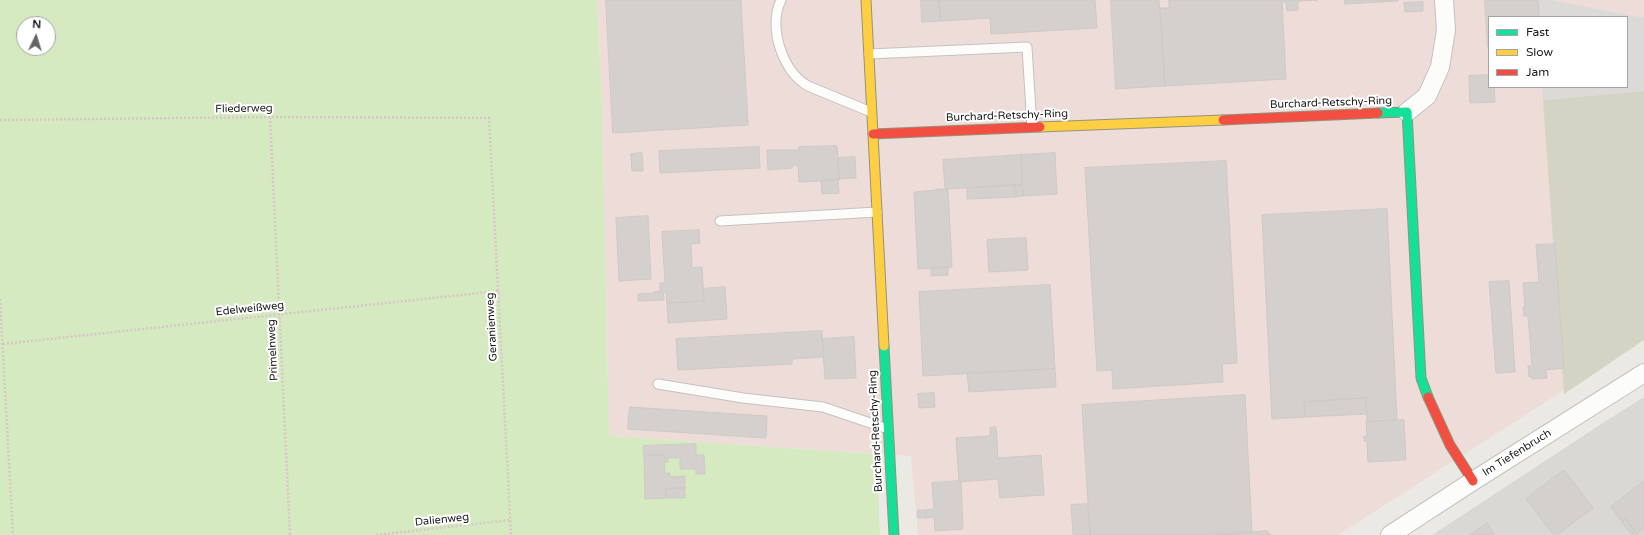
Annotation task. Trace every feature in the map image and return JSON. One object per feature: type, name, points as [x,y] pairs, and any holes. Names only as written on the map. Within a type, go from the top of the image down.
[{"type":"street","name":"Burchard-Retschy-Ring","points":[[866,0],[894,535]]},
{"type":"street","points":[[1407,112],[1427,96],[1440,67],[1446,30],[1444,0]]},
{"type":"street","name":"Burchard-Retschy-Ring","points":[[873,134],[1407,112],[1421,378],[1430,402],[1450,445],[1473,480]]},
{"type":"street","name":"Im Tiefenbruch","points":[[1390,535],[1473,480],[1644,373]]},
{"type":"lane","points":[[781,0],[776,20],[777,37],[784,58],[795,75],[801,82],[808,86],[872,112]]},
{"type":"lane","points":[[869,54],[1027,47],[1032,127]]},
{"type":"lane","points":[[720,221],[877,212]]},
{"type":"lane","points":[[658,384],[743,398],[824,407],[888,429]]},
{"type":"path","name":"Fliederweg","points":[[0,120],[270,117],[489,118]]},
{"type":"path","name":"Primelnweg","points":[[270,117],[290,535]]},
{"type":"path","name":"Geranienweg","points":[[489,118],[511,535]]},
{"type":"path","name":"Edelweißweg","points":[[3,344],[279,313],[498,291]]},
{"type":"path","points":[[0,299],[13,535]]},
{"type":"path","name":"Dalienweg","points":[[376,535],[510,520]]},
{"type":"shaded area","points":[[597,0],[1644,0],[1644,339],[1338,535],[918,535],[911,456],[609,436],[602,107]]},
{"type":"shaded area","points":[[1536,0],[1550,0],[1644,18],[1644,91],[1543,100],[1542,88],[1628,88],[1628,16],[1537,16]]},
{"type":"shaded area","points":[[1644,91],[1644,340],[1564,394],[1543,100]]},
{"type":"shaded area","points":[[1644,397],[1644,535],[1432,535],[1606,421]]},
{"type":"green space","points":[[0,0],[597,0],[602,107],[609,436],[877,454],[880,535],[0,535]]},
{"type":"building","points":[[606,0],[741,0],[748,125],[613,133]]},
{"type":"building","points":[[921,0],[939,0],[941,21],[922,22]]},
{"type":"building","points":[[939,0],[1095,0],[1097,28],[991,34],[990,18],[941,21]]},
{"type":"building","points":[[1111,0],[1159,0],[1165,86],[1116,89]]},
{"type":"building","points":[[1169,0],[1318,0],[1298,1],[1298,10],[1287,11],[1286,2],[1282,2],[1286,79],[1165,86],[1160,8],[1169,8]]},
{"type":"building","points":[[1345,0],[1398,0],[1398,1],[1345,4]]},
{"type":"building","points":[[1485,0],[1538,1],[1539,16],[1488,16],[1488,47]]},
{"type":"building","points":[[1423,2],[1423,11],[1405,12],[1404,3]]},
{"type":"building","points":[[1488,75],[1488,88],[1494,88],[1495,102],[1470,103],[1469,76]]},
{"type":"building","points":[[837,146],[839,180],[799,182],[798,165],[793,165],[792,168],[768,170],[767,150],[798,150],[799,147]]},
{"type":"building","points":[[759,147],[760,168],[660,173],[659,151]]},
{"type":"building","points":[[642,153],[643,171],[632,171],[631,154]]},
{"type":"building","points":[[1055,153],[1057,194],[1023,196],[1021,155]]},
{"type":"building","points":[[1021,155],[1022,185],[945,189],[943,160]]},
{"type":"building","points":[[855,157],[856,178],[839,179],[838,158]]},
{"type":"building","points":[[1226,161],[1237,363],[1222,364],[1223,382],[1113,389],[1112,370],[1097,371],[1085,168]]},
{"type":"building","points":[[838,180],[839,193],[822,194],[821,181]]},
{"type":"building","points":[[1015,185],[1016,197],[967,199],[967,188]]},
{"type":"building","points":[[1015,185],[1022,185],[1023,196],[1016,197]]},
{"type":"building","points":[[936,189],[948,189],[952,267],[918,269],[914,192],[937,190]]},
{"type":"building","points":[[1387,209],[1397,420],[1367,422],[1366,398],[1304,402],[1305,417],[1272,419],[1262,215]]},
{"type":"building","points":[[648,216],[651,279],[619,281],[616,218]]},
{"type":"building","points":[[699,230],[700,243],[691,244],[692,268],[702,267],[704,301],[667,303],[666,292],[663,292],[664,300],[638,301],[638,294],[660,291],[660,283],[665,283],[662,232]]},
{"type":"building","points":[[1026,238],[1028,270],[989,272],[987,240]]},
{"type":"building","points":[[1555,244],[1564,368],[1546,370],[1547,378],[1532,379],[1532,377],[1529,377],[1528,366],[1532,366],[1528,316],[1524,316],[1523,307],[1525,306],[1523,283],[1539,282],[1536,245]]},
{"type":"building","points":[[948,267],[948,275],[931,276],[931,268]]},
{"type":"building","points":[[1509,281],[1515,372],[1496,373],[1489,282]]},
{"type":"building","points":[[1050,285],[1055,369],[923,376],[919,292]]},
{"type":"building","points":[[725,287],[727,319],[668,323],[667,303],[704,301],[703,289]]},
{"type":"building","points":[[822,331],[824,357],[792,359],[792,364],[678,370],[676,339]]},
{"type":"building","points":[[854,337],[856,378],[825,379],[822,339]]},
{"type":"building","points":[[1055,369],[1056,387],[969,392],[967,373]]},
{"type":"building","points":[[934,393],[935,407],[919,408],[918,394]]},
{"type":"building","points":[[1245,395],[1252,532],[1210,535],[1090,535],[1082,405]]},
{"type":"building","points":[[1366,398],[1367,414],[1305,417],[1304,402]]},
{"type":"building","points":[[630,407],[767,416],[766,438],[628,429]]},
{"type":"building","points":[[1404,420],[1406,460],[1368,462],[1367,441],[1364,441],[1364,436],[1367,436],[1366,422]]},
{"type":"building","points":[[996,427],[998,458],[1041,455],[1044,495],[1000,498],[998,479],[959,482],[956,438],[990,436],[990,428]]},
{"type":"building","points":[[696,444],[696,455],[704,455],[705,474],[696,474],[696,469],[680,469],[680,458],[664,458],[664,455],[644,456],[643,446]]},
{"type":"building","points":[[664,455],[664,458],[668,458],[668,462],[664,462],[665,473],[670,473],[670,477],[685,476],[685,488],[666,489],[666,498],[645,499],[644,456]]},
{"type":"building","points":[[1564,470],[1593,508],[1557,535],[1554,535],[1526,499]]},
{"type":"building","points":[[961,481],[963,529],[935,531],[934,517],[926,518],[925,510],[934,509],[932,483]]},
{"type":"building","points":[[1644,481],[1644,528],[1637,534],[1626,519],[1622,522],[1611,507]]},
{"type":"building","points":[[685,488],[685,498],[666,498],[666,489]]},
{"type":"building","points":[[1088,504],[1090,535],[1073,535],[1071,505]]},
{"type":"building","points":[[918,510],[925,510],[926,518],[918,518]]},
{"type":"building","points":[[1626,519],[1637,534],[1632,535],[1622,522]]},
{"type":"building","points":[[1487,523],[1495,535],[1470,535]]},
{"type":"building","points":[[1267,531],[1271,535],[1210,535],[1252,532]]},
{"type":"traffic: fast","points":[[1378,113],[1407,112],[1421,378],[1428,397]]},
{"type":"traffic: fast","points":[[884,346],[894,535]]},
{"type":"traffic: slow","points":[[866,0],[884,346]]},
{"type":"traffic: slow","points":[[1040,127],[1223,120]]},
{"type":"traffic: jam","points":[[1223,120],[1378,113]]},
{"type":"traffic: jam","points":[[873,134],[1040,127]]},
{"type":"traffic: jam","points":[[1428,397],[1450,445],[1473,481]]}]
